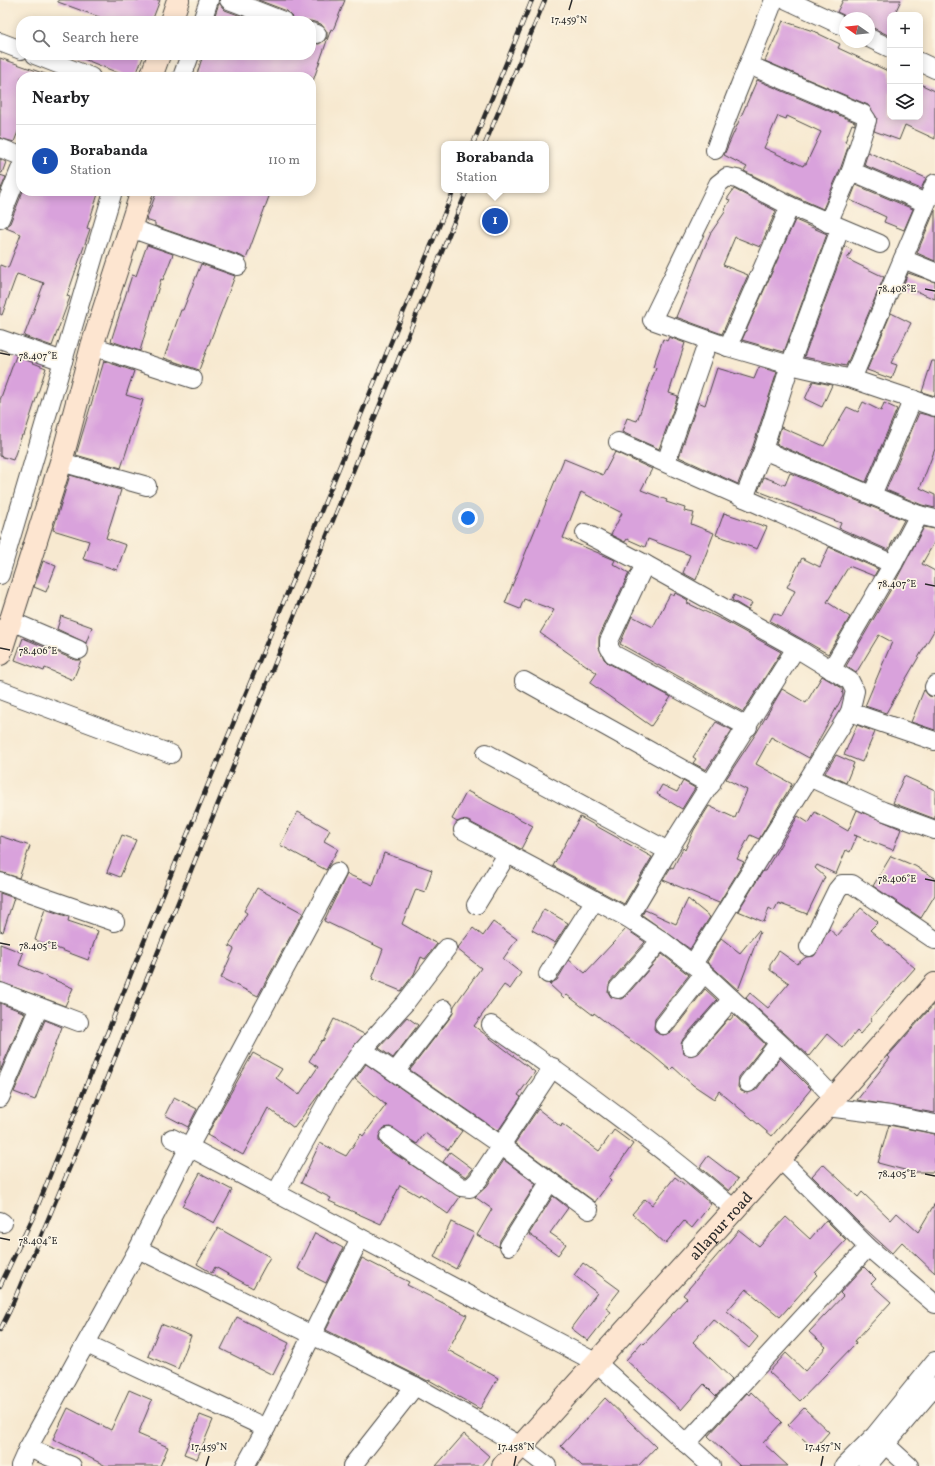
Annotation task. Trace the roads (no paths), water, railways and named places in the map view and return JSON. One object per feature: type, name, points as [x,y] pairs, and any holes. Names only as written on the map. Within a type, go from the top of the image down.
[{"type":"main road","points":[[173,16],[178,0]]},
{"type":"main road","points":[[153,72],[157,60]]},
{"type":"main road","points":[[0,654],[61,462],[92,346],[140,196]]},
{"type":"main road","name":"allapur road","points":[[503,1466],[780,1159],[935,984]]},
{"type":"street","points":[[204,16],[209,0]]},
{"type":"street","points":[[229,0],[270,16]]},
{"type":"street","points":[[715,150],[729,111],[749,65],[774,0]]},
{"type":"street","points":[[787,0],[839,24]]},
{"type":"street","points":[[875,41],[887,47]]},
{"type":"street","points":[[0,42],[16,48]]},
{"type":"street","points":[[42,60],[59,71]]},
{"type":"street","points":[[184,72],[188,60]]},
{"type":"street","points":[[923,63],[935,69]]},
{"type":"street","points":[[744,498],[763,450],[867,120],[863,114],[749,65]]},
{"type":"street","points":[[0,148],[16,154]]},
{"type":"street","points":[[850,171],[926,203]]},
{"type":"street","points":[[880,244],[834,226],[737,179],[727,177],[718,184],[652,320],[708,341],[790,365],[852,379],[935,406]]},
{"type":"street","points":[[0,220],[16,180]]},
{"type":"street","points":[[852,379],[935,183]]},
{"type":"street","points":[[0,575],[113,196]]},
{"type":"street","points":[[728,347],[790,206]]},
{"type":"street","points":[[130,228],[238,266]]},
{"type":"street","points":[[903,259],[935,272]]},
{"type":"street","points":[[0,339],[63,362]]},
{"type":"street","points":[[666,462],[708,341]]},
{"type":"street","points":[[92,346],[193,379]]},
{"type":"street","points":[[872,495],[913,399]]},
{"type":"street","points":[[618,442],[893,564]]},
{"type":"street","points":[[763,450],[927,517],[893,564],[831,670]]},
{"type":"street","points":[[61,462],[147,486]]},
{"type":"street","points":[[585,533],[645,564],[796,648],[850,681],[855,691],[850,712],[699,969],[664,1025]]},
{"type":"street","points":[[645,564],[609,641],[609,647],[613,654],[748,727]]},
{"type":"street","points":[[11,621],[79,650]]},
{"type":"street","points":[[628,918],[668,851],[748,727],[796,648]]},
{"type":"street","points":[[524,681],[711,785]]},
{"type":"street","points":[[0,690],[171,754]]},
{"type":"street","points":[[850,712],[935,741]]},
{"type":"street","points":[[486,753],[668,851]]},
{"type":"street","points":[[810,778],[883,811],[935,830]]},
{"type":"street","points":[[462,830],[508,853],[628,918],[661,940],[699,969],[778,1044],[800,1062],[830,1103],[935,1124]]},
{"type":"street","points":[[476,905],[508,853]]},
{"type":"street","points":[[20,1466],[28,1448],[138,1249],[189,1147],[337,872]]},
{"type":"street","points":[[0,882],[115,922]]},
{"type":"street","points":[[809,947],[837,890],[842,884],[852,884],[935,940]]},
{"type":"street","points":[[548,974],[595,900]]},
{"type":"street","points":[[618,989],[661,940]]},
{"type":"street","points":[[276,1192],[330,1096],[363,1050],[406,1002],[447,948]]},
{"type":"street","points":[[0,992],[79,1022]]},
{"type":"street","points":[[691,1046],[732,999]]},
{"type":"street","points":[[0,1098],[39,1007]]},
{"type":"street","points":[[395,1072],[444,1009]]},
{"type":"street","points":[[491,1025],[553,1067],[665,1151],[734,1209]]},
{"type":"street","points":[[748,1083],[778,1044]]},
{"type":"street","points":[[363,1050],[502,1146],[588,1210]]},
{"type":"street","points":[[390,1137],[461,1187],[470,1188],[478,1180],[502,1146],[553,1067]]},
{"type":"street","points":[[172,1138],[597,1363],[711,1466]]},
{"type":"street","points":[[780,1159],[868,1247],[935,1304]]},
{"type":"street","points":[[509,1246],[550,1181]]},
{"type":"street","points":[[245,1466],[266,1428],[360,1238]]},
{"type":"street","points":[[686,1444],[868,1247]]},
{"type":"street","points":[[138,1249],[313,1334],[415,1386],[521,1446],[547,1466]]},
{"type":"street","points":[[86,1344],[266,1428]]},
{"type":"street","points":[[844,1466],[875,1435],[935,1361]]},
{"type":"street","points":[[352,1466],[415,1386]]},
{"type":"street","points":[[867,1466],[935,1386]]},
{"type":"street","points":[[886,1445],[909,1466]]},
{"type":"street","points":[[28,1448],[72,1466]]},
{"type":"railway","points":[[474,141],[532,0]]},
{"type":"railway","points":[[486,141],[545,0]]},
{"type":"railway","points":[[0,1286],[34,1215],[178,857],[453,193]]},
{"type":"railway","points":[[0,1330],[10,1310],[95,1107],[466,193]]},
{"type":"place","name":"Borabanda","points":[[495,221]]}]
